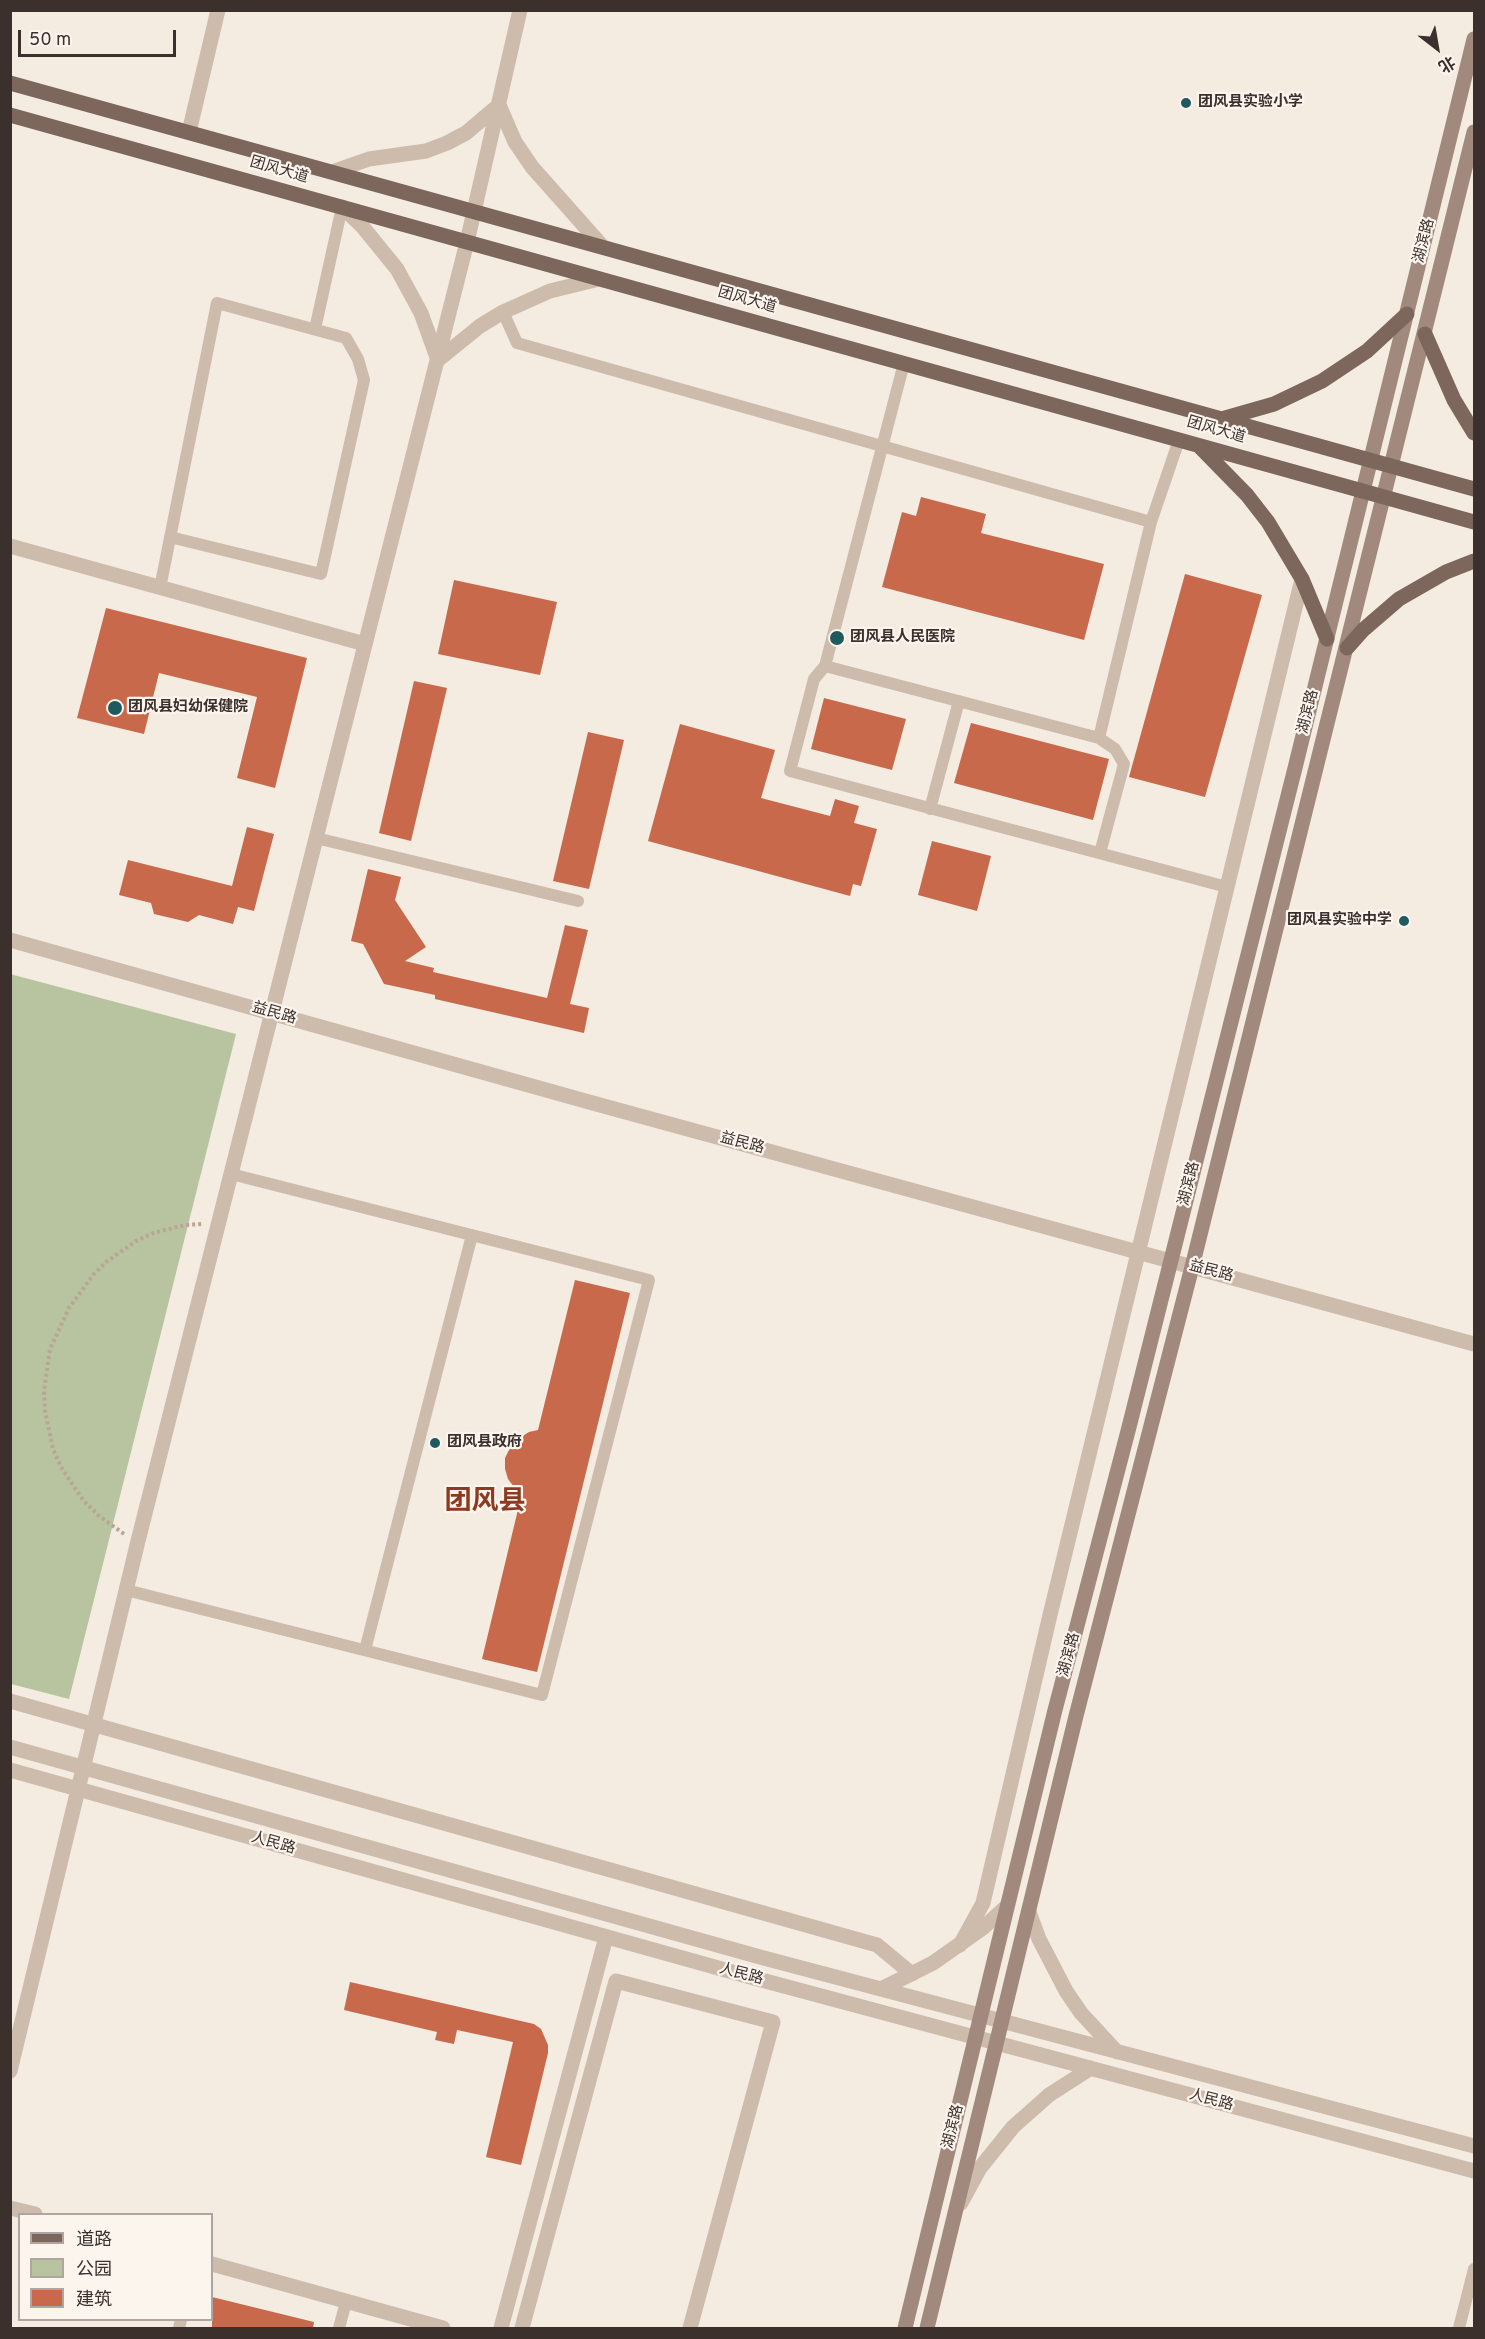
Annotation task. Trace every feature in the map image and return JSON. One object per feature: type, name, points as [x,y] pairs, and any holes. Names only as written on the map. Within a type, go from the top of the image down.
[{"type":"main road","name":"湖滨路","points":[[905,2328],[1055,1710],[1171,1261],[1327,639],[1474,39]]},
{"type":"main road","name":"团风大道","points":[[10,83],[1474,489]]},
{"type":"main road","name":"团风大道","points":[[10,115],[1474,522]]},
{"type":"main road","name":"湖滨路","points":[[927,2328],[1076,1716],[1192,1267],[1474,132]]},
{"type":"main road","points":[[1222,419],[1274,404],[1322,381],[1367,351],[1407,314]]},
{"type":"main road","points":[[1425,334],[1454,400],[1474,433]]},
{"type":"main road","points":[[1198,445],[1247,495],[1268,522],[1302,579],[1327,639]]},
{"type":"main road","points":[[1347,648],[1363,630],[1399,599],[1437,576],[1474,561]]},
{"type":"street","points":[[189,132],[218,10]]},
{"type":"street","points":[[10,2071],[138,1541],[438,360],[520,10]]},
{"type":"street","points":[[332,172],[369,159],[426,151],[447,143],[474,126],[499,105]]},
{"type":"street","points":[[499,105],[515,142],[532,167],[603,247]]},
{"type":"street","points":[[342,207],[362,226],[397,269],[421,313],[438,360]]},
{"type":"street","points":[[438,360],[472,331],[503,312],[550,291],[599,279]]},
{"type":"street","points":[[10,546],[365,644]]},
{"type":"street","points":[[960,1945],[983,1903],[1302,579]]},
{"type":"street","name":"益民路","points":[[10,940],[1474,1344]]},
{"type":"street","points":[[10,1701],[876,1945],[912,1974]]},
{"type":"street","name":"人民路","points":[[10,1748],[738,1951],[1474,2146]]},
{"type":"street","name":"人民路","points":[[10,1770],[606,1937],[1474,2170]]},
{"type":"street","points":[[881,1989],[912,1974],[960,1945],[1007,1906]]},
{"type":"street","points":[[1029,1912],[1039,1940],[1066,1991],[1081,2013],[1117,2052]]},
{"type":"street","points":[[501,2328],[606,1937]]},
{"type":"street","points":[[522,2328],[616,1981],[773,2022],[690,2328]]},
{"type":"street","points":[[955,2213],[980,2168],[1013,2127],[1049,2095],[1091,2068]]},
{"type":"street","points":[[10,2208],[31,2213]]},
{"type":"street","points":[[213,2264],[443,2328]]},
{"type":"lane","points":[[315,329],[342,207]]},
{"type":"lane","points":[[160,588],[170,537],[217,303],[346,338],[358,359],[364,380],[321,574],[170,537]]},
{"type":"lane","points":[[503,312],[517,343],[1151,522]]},
{"type":"lane","points":[[904,363],[825,666],[814,679],[790,771],[1227,887]]},
{"type":"lane","points":[[1099,738],[1151,522],[1179,440]]},
{"type":"lane","points":[[825,666],[1099,738],[1115,749],[1124,764],[1100,853]]},
{"type":"lane","points":[[930,808],[959,701]]},
{"type":"lane","points":[[316,838],[578,901]]},
{"type":"lane","points":[[126,1590],[542,1695],[649,1280],[231,1174]]},
{"type":"lane","points":[[365,1650],[472,1235]]},
{"type":"lane","points":[[1459,2328],[1474,2269]]},
{"type":"lane","points":[[339,2328],[346,2301]]},
{"type":"path","points":[[138,1541],[99,1516],[77,1492],[61,1467],[53,1449],[45,1411],[45,1381],[50,1349],[69,1308],[93,1275],[121,1250],[145,1237],[169,1228],[185,1225],[218,1225]]},
{"type":"green space","points":[[10,974],[236,1034],[69,1699],[11,1684]]},
{"type":"building","points":[[921,497],[986,514],[981,533],[1104,564],[1084,640],[882,587],[902,512],[916,516]]},
{"type":"building","points":[[1185,574],[1262,595],[1205,797],[1129,777]]},
{"type":"building","points":[[454,580],[557,602],[540,675],[438,654]]},
{"type":"building","name":"团风县妇幼保健院","points":[[106,608],[307,658],[275,788],[237,778],[257,697],[159,673],[144,734],[77,718]]},
{"type":"building","points":[[414,681],[447,688],[411,841],[379,833]]},
{"type":"building","points":[[824,698],[906,719],[892,770],[811,749]]},
{"type":"building","points":[[971,723],[1109,759],[1093,820],[954,783]]},
{"type":"building","points":[[680,724],[775,750],[761,798],[830,816],[835,799],[859,806],[854,823],[877,829],[861,886],[853,884],[850,896],[648,841]]},
{"type":"building","points":[[588,732],[624,740],[589,889],[553,881]]},
{"type":"building","points":[[247,827],[274,834],[254,911],[238,907],[233,924],[199,915],[188,922],[154,914],[151,903],[119,895],[128,860],[232,886]]},
{"type":"building","points":[[932,841],[991,856],[977,911],[918,895]]},
{"type":"building","points":[[368,869],[401,877],[395,900],[426,947],[405,961],[434,968],[433,972],[547,998],[565,925],[588,930],[570,1004],[589,1008],[584,1033],[435,999],[435,995],[384,984],[363,944],[351,941]]},
{"type":"building","points":[[575,1280],[630,1293],[537,1672],[482,1659],[522,1493],[508,1479],[505,1458],[513,1442],[529,1432],[538,1430]]},
{"type":"building","points":[[350,1982],[534,2024],[541,2029],[548,2045],[548,2053],[521,2165],[486,2157],[513,2042],[457,2030],[454,2044],[435,2040],[437,2032],[344,2010]]},
{"type":"building","points":[[213,2297],[314,2322],[313,2328],[212,2328]]},
{"type":"place","name":"团风县实验小学","points":[[1186,103]]},
{"type":"place","name":"团风县人民医院","points":[[837,638]]},
{"type":"place","name":"团风县妇幼保健院","points":[[115,708]]},
{"type":"place","name":"团风县实验中学","points":[[1404,921]]},
{"type":"place","name":"团风县政府","points":[[435,1443]]},
{"type":"district","name":"团风县","points":[[485,1504]]}]
